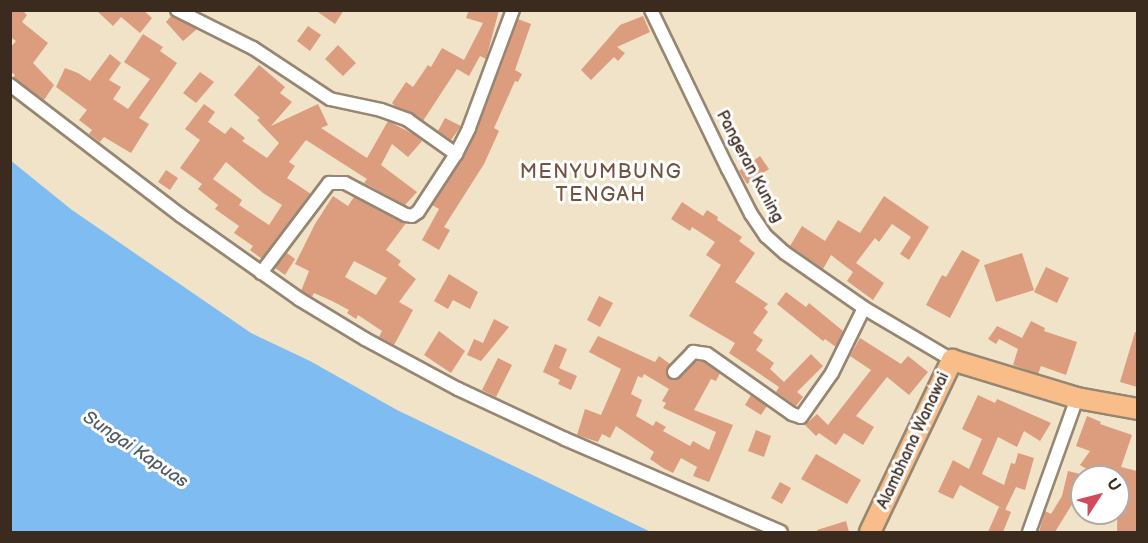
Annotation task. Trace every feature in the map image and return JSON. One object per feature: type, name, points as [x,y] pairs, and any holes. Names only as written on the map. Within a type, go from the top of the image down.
[{"type":"main road","name":"Alambhana Wanawai","points":[[870,532],[952,360],[1077,398],[1137,409]]},
{"type":"street","points":[[177,10],[253,48],[330,99],[381,110],[408,120],[456,154]]},
{"type":"street","points":[[261,273],[329,183],[345,183],[412,216],[423,206],[456,154],[469,128],[513,10]]},
{"type":"street","name":"Pangeran Kuning","points":[[652,11],[728,169],[766,236],[785,253],[864,308],[952,360]]},
{"type":"street","points":[[10,85],[180,215],[261,273],[365,339],[458,389],[565,439],[781,532]]},
{"type":"street","points":[[674,372],[693,352],[707,354],[792,414],[801,417],[832,373],[864,308]]},
{"type":"street","points":[[1029,532],[1077,398]]},
{"type":"water","name":"Sungai Kapuas","points":[[10,160],[72,210],[251,333],[310,361],[397,410],[651,532],[11,532]]},
{"type":"building","points":[[13,10],[22,10],[27,15],[22,22],[48,43],[33,63],[54,85],[44,100],[13,78],[15,75],[10,71],[10,48],[16,41],[10,37],[10,14]]},
{"type":"building","points":[[96,10],[143,10],[152,18],[140,33],[121,17],[113,26]]},
{"type":"building","points":[[315,10],[344,10],[335,24]]},
{"type":"building","points":[[469,10],[499,10],[486,59],[480,56],[469,76],[457,69],[423,121],[396,107],[392,103],[406,82],[413,87],[428,65],[431,67],[442,48],[464,60],[483,23],[466,18]]},
{"type":"building","points":[[171,16],[197,29],[183,41],[166,22]]},
{"type":"building","points":[[643,16],[650,32],[617,47],[625,53],[618,61],[614,57],[591,80],[581,70],[620,25]]},
{"type":"building","points":[[518,19],[531,24],[515,70],[522,74],[518,82],[515,81],[494,128],[499,131],[484,164],[444,227],[450,230],[439,250],[422,240],[439,209],[432,205],[463,158],[476,132]]},
{"type":"building","points":[[308,26],[321,35],[310,51],[297,41]]},
{"type":"building","points":[[143,34],[163,47],[160,51],[177,63],[139,118],[149,124],[131,153],[104,137],[100,142],[89,134],[92,130],[79,120],[87,110],[56,87],[65,68],[90,81],[110,54],[121,63],[109,80],[121,87],[113,99],[128,109],[150,79],[124,62]]},
{"type":"building","points":[[338,45],[356,63],[343,76],[325,59]]},
{"type":"building","points":[[259,65],[285,87],[280,93],[292,102],[271,126],[318,104],[328,125],[321,128],[367,158],[388,121],[415,135],[422,141],[408,157],[392,144],[381,165],[417,192],[405,205],[364,183],[367,179],[306,140],[289,162],[295,166],[287,178],[311,194],[262,259],[250,250],[253,246],[234,233],[239,226],[215,209],[218,205],[198,189],[202,184],[180,168],[200,140],[185,129],[204,104],[215,112],[208,122],[225,134],[231,127],[245,138],[242,141],[267,158],[279,143],[257,120],[260,118],[234,95]],"holes":[[[226,162],[263,193],[282,205],[269,225],[239,205],[242,200],[213,179]]]},
{"type":"building","points":[[200,72],[214,82],[196,103],[183,93]]},
{"type":"building","points":[[445,118],[461,126],[451,140],[438,131]]},
{"type":"building","points":[[760,156],[769,169],[747,184],[739,171]]},
{"type":"building","points":[[166,170],[178,178],[170,190],[158,182]]},
{"type":"building","points":[[333,196],[348,206],[354,197],[406,223],[386,250],[401,261],[398,265],[416,279],[399,302],[413,310],[394,345],[379,337],[382,331],[358,315],[356,319],[347,313],[349,310],[332,301],[314,293],[312,297],[301,291],[309,271],[295,264],[315,224]],"holes":[[[354,261],[387,278],[376,295],[345,277]]]},
{"type":"building","points":[[884,196],[929,227],[909,260],[900,254],[911,237],[892,224],[879,242],[875,238],[856,263],[884,283],[873,300],[847,281],[853,272],[831,255],[823,269],[790,246],[802,226],[825,241],[838,220],[860,233]]},
{"type":"building","points":[[682,202],[703,216],[707,210],[718,217],[717,220],[742,237],[739,241],[755,253],[735,282],[768,304],[764,308],[768,312],[753,333],[763,340],[756,350],[774,363],[770,369],[784,382],[811,354],[823,366],[797,392],[803,397],[796,406],[776,392],[779,387],[729,353],[735,343],[689,316],[721,265],[706,255],[715,242],[692,227],[690,231],[671,219]]},
{"type":"building","points":[[962,250],[980,260],[950,318],[926,305],[942,275],[946,277]]},
{"type":"building","points":[[287,253],[295,259],[285,275],[275,268]]},
{"type":"building","points":[[1022,253],[1034,290],[996,302],[984,265]]},
{"type":"building","points":[[1046,267],[1069,278],[1057,303],[1034,292]]},
{"type":"building","points":[[449,274],[478,292],[470,309],[453,300],[448,309],[434,301]]},
{"type":"building","points":[[786,292],[806,307],[809,303],[843,331],[836,347],[825,339],[823,341],[777,304]]},
{"type":"building","points":[[599,296],[613,303],[600,327],[587,320]]},
{"type":"building","points":[[494,319],[509,327],[481,361],[467,355],[474,339],[483,343]]},
{"type":"building","points":[[1031,321],[1045,328],[1044,331],[1077,342],[1066,375],[1041,366],[1038,374],[1013,365],[1018,349],[999,339],[996,344],[988,339],[997,326],[1022,338]]},
{"type":"building","points":[[439,331],[465,351],[451,373],[424,355]]},
{"type":"building","points":[[1135,332],[1137,332],[1137,387],[1120,382]]},
{"type":"building","points":[[598,336],[655,362],[659,356],[670,364],[666,374],[672,380],[680,378],[696,361],[704,362],[720,373],[716,381],[711,379],[694,410],[733,425],[709,482],[693,476],[697,467],[681,458],[673,473],[663,468],[650,459],[654,452],[616,426],[610,438],[602,434],[598,442],[577,435],[585,409],[601,415],[621,369],[589,352]],"holes":[[[644,374],[669,389],[662,401],[666,403],[663,408],[716,432],[709,450],[693,441],[690,446],[663,431],[666,427],[656,421],[653,426],[636,416],[642,400],[631,394],[638,376],[642,378]]]},
{"type":"building","points":[[860,338],[901,364],[908,356],[928,372],[909,395],[887,377],[856,416],[874,427],[863,445],[844,433],[836,445],[819,433],[816,436],[805,425],[817,414],[828,425],[871,370],[850,356]]},
{"type":"building","points":[[555,344],[567,349],[559,368],[577,376],[571,390],[558,384],[560,380],[543,372]]},
{"type":"building","points":[[498,358],[512,365],[496,397],[482,390]]},
{"type":"building","points":[[751,395],[767,406],[761,415],[745,405]]},
{"type":"building","points":[[978,395],[995,403],[997,399],[1051,423],[1040,441],[1024,431],[1017,447],[998,437],[982,474],[1004,485],[1011,463],[1015,464],[1018,453],[1034,458],[1025,490],[1016,487],[1005,510],[960,485],[953,499],[938,492],[953,460],[969,469],[982,439],[962,429]]},
{"type":"building","points":[[1087,416],[1101,422],[1100,424],[1132,435],[1122,465],[1080,465],[1090,451],[1076,446]]},
{"type":"building","points":[[756,430],[771,436],[764,457],[748,451]]},
{"type":"building","points":[[816,454],[861,480],[847,504],[801,479]]},
{"type":"building","points":[[1130,469],[1137,471],[1137,532],[1117,532],[1117,525],[1130,525]]},
{"type":"building","points":[[1068,471],[1070,472],[1070,508],[1055,532],[1039,532],[1045,511],[1051,514],[1062,496]]},
{"type":"building","points":[[780,482],[791,488],[782,504],[771,498]]},
{"type":"building","points":[[999,507],[1011,512],[1003,532],[988,532]]},
{"type":"building","points":[[846,521],[849,532],[817,532],[817,530]]},
{"type":"district","name":"MENYUMBUNG TENGAH","points":[[601,184]]}]
